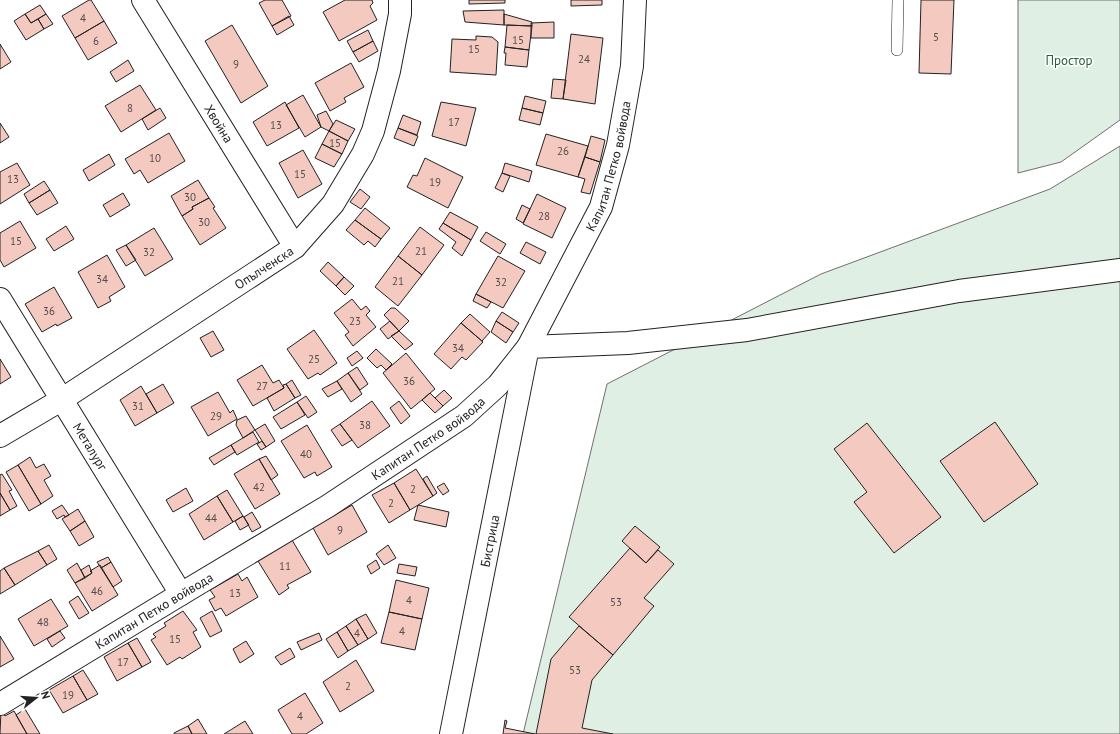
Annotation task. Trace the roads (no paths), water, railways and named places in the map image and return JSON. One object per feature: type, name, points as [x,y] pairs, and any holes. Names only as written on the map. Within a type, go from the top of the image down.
[{"type":"street","name":"Хвойна","points":[[144,0],[295,247]]},
{"type":"street","name":"Опълченска","points":[[0,436],[61,400],[295,247],[333,204],[363,154],[373,131],[389,70],[400,14],[400,0]]},
{"type":"street","name":"Капитан Петко войвода","points":[[0,704],[328,506],[464,416],[498,385],[528,347],[601,207],[618,145],[632,66],[635,0]]},
{"type":"street","points":[[528,347],[628,343],[747,330],[959,291],[1120,270]]},
{"type":"street","name":"Металург","points":[[0,299],[181,594]]},
{"type":"street","name":"Бистрица","points":[[452,728],[528,347]]},
{"type":"street","points":[[433,734],[452,728]]},
{"type":"lane","points":[[897,50],[898,0]]},
{"type":"park label","name":"Простор","points":[[1069,60]]}]
